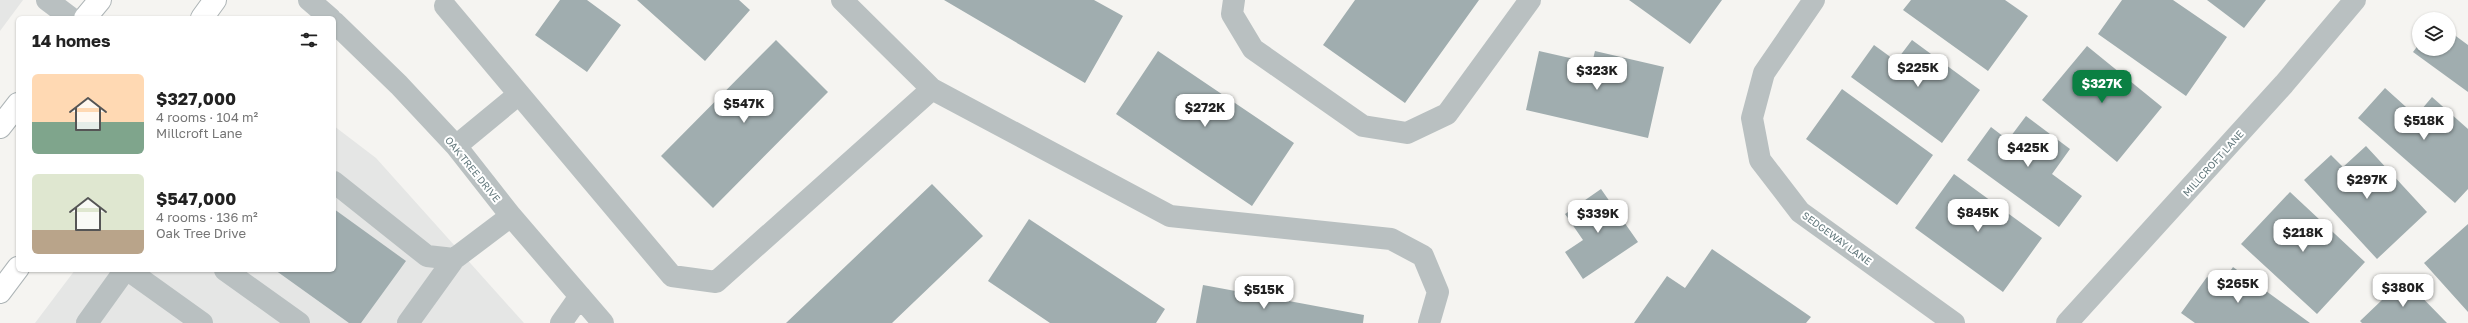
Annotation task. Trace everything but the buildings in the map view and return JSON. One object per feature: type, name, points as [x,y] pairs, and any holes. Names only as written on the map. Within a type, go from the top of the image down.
[{"type":"main road","points":[[87,16],[100,0]]},
{"type":"main road","points":[[204,16],[216,0]]},
{"type":"main road","points":[[0,127],[16,107]]},
{"type":"main road","points":[[0,292],[16,271]]},
{"type":"street","points":[[47,0],[68,16]]},
{"type":"street","points":[[309,0],[328,16]]},
{"type":"street","points":[[842,0],[932,89],[1170,216],[1391,239],[1423,256],[1438,292],[1429,323]]},
{"type":"street","points":[[1234,0],[1232,14],[1253,49],[1363,126],[1407,133],[1447,114],[1530,0]]},
{"type":"street","name":"SEDGEWAY LANE","points":[[1814,0],[1764,73],[1752,118],[1760,160],[1800,212],[1954,323]]},
{"type":"street","name":"MILLCROFT LANE","points":[[2067,323],[2284,84],[2356,0]]},
{"type":"street","points":[[445,6],[672,276],[716,282],[932,89]]},
{"type":"street","name":"OAK TREE DRIVE","points":[[336,24],[399,85],[456,146],[511,216],[604,323]]},
{"type":"street","points":[[456,146],[519,94]]},
{"type":"street","points":[[336,184],[427,256],[454,259]]},
{"type":"street","points":[[408,323],[454,259],[511,216]]},
{"type":"street","points":[[87,323],[125,272]]},
{"type":"street","points":[[130,272],[202,323]]},
{"type":"street","points":[[229,272],[299,323]]},
{"type":"street","points":[[561,323],[580,296]]},
{"type":"shaded area","points":[[0,0],[23,0],[0,31]]},
{"type":"shaded area","points":[[336,128],[376,158],[524,323],[35,323],[73,272],[336,272]]}]
